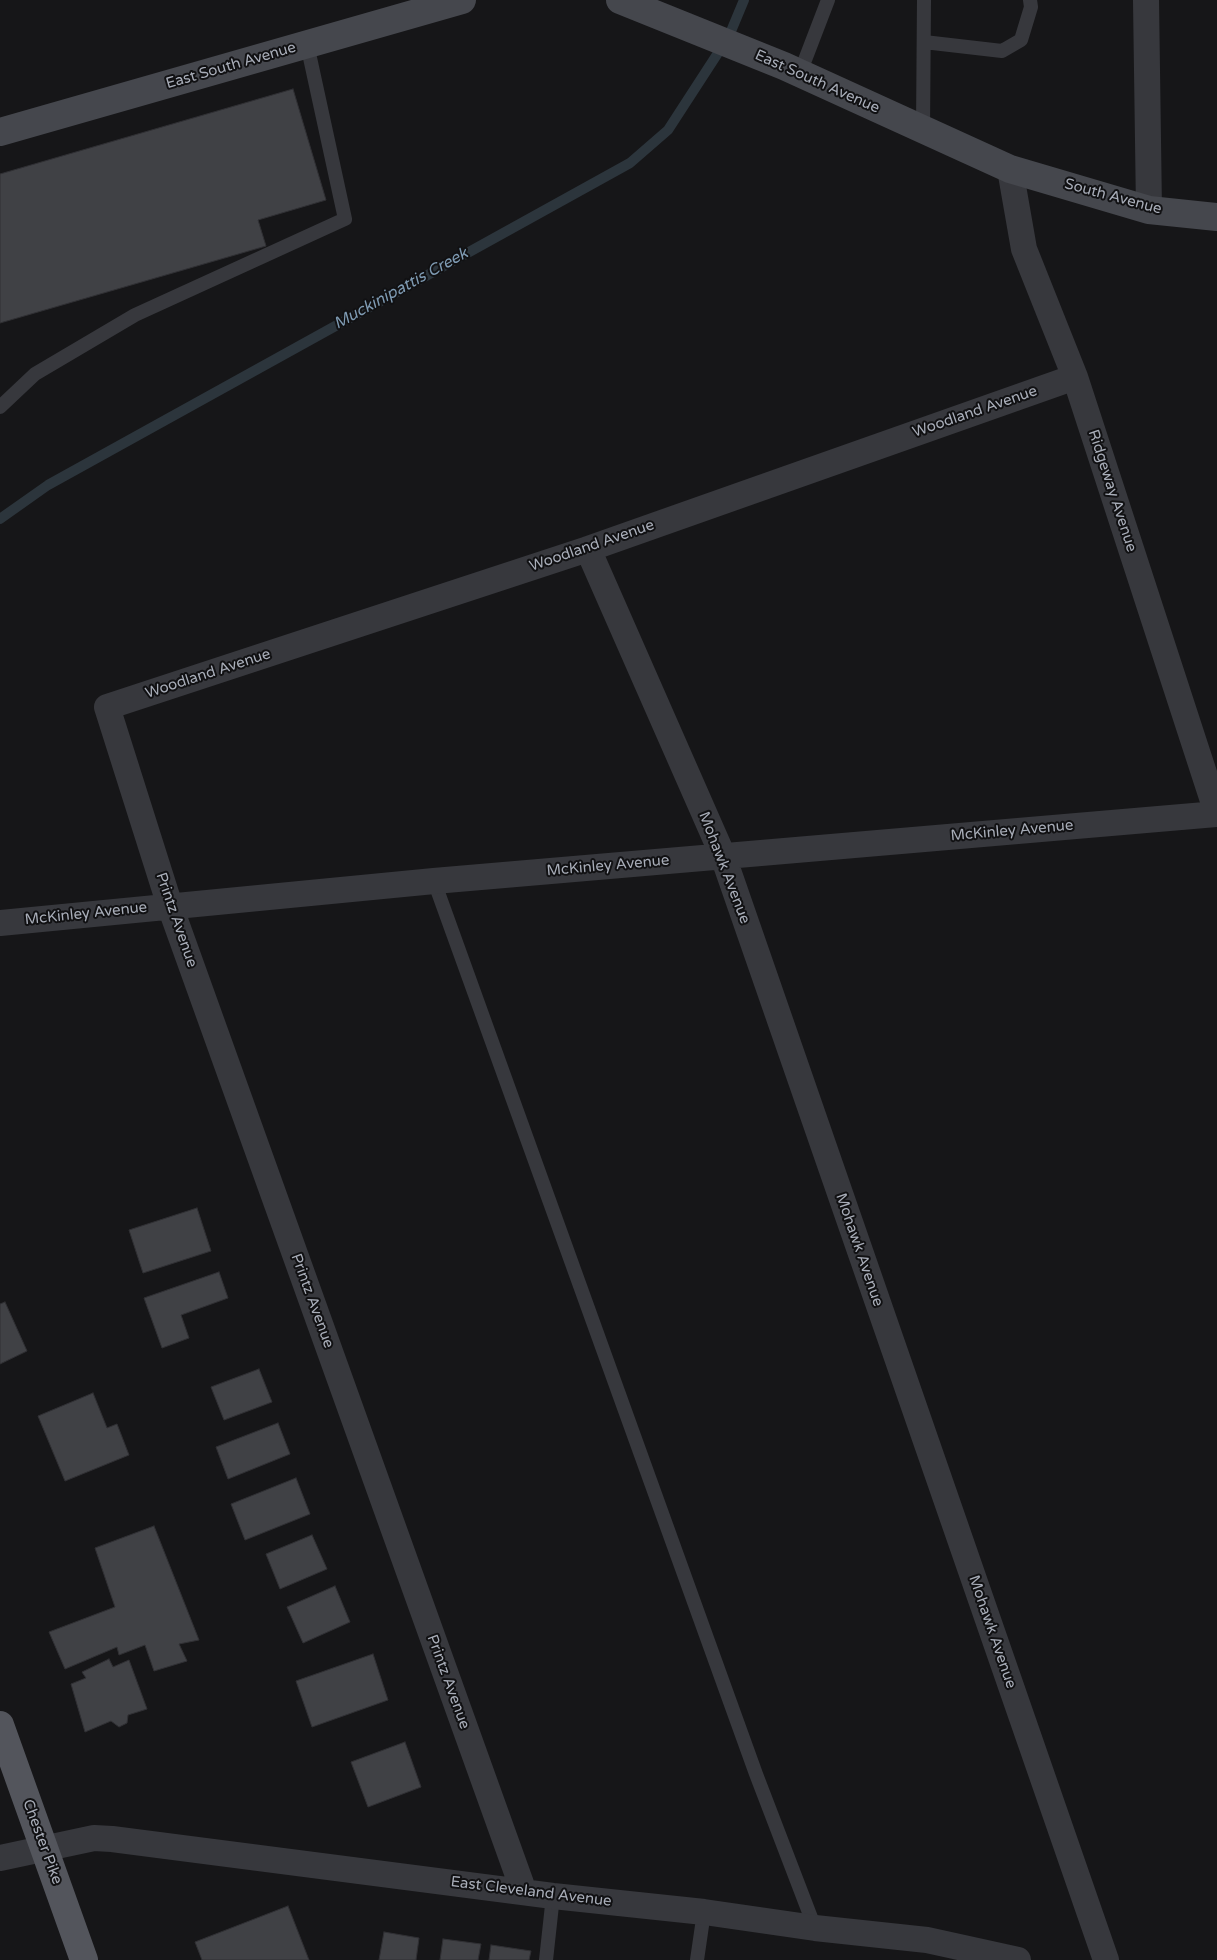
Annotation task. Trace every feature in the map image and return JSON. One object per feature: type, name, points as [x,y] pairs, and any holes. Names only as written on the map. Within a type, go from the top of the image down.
[{"type":"main road","name":"Chester Pike","points":[[0,1725],[84,1960]]},
{"type":"street","name":"East South Avenue","points":[[0,132],[462,0]]},
{"type":"street","name":"East South Avenue","points":[[620,0],[688,26],[792,70],[1010,169]]},
{"type":"street","points":[[1146,0],[1149,210]]},
{"type":"street","name":"South Avenue","points":[[1010,169],[1149,210],[1217,217]]},
{"type":"street","name":"Ridgeway Avenue","points":[[1010,169],[1024,249],[1075,377],[1217,813]]},
{"type":"street","name":"Woodland Avenue","points":[[107,708],[588,549],[1075,377]]},
{"type":"street","name":"Mohawk Avenue","points":[[588,549],[723,856],[1106,1960]]},
{"type":"street","name":"Printz Avenue","points":[[107,708],[170,906],[524,1892]]},
{"type":"street","name":"McKinley Avenue","points":[[0,923],[434,880],[1217,813]]},
{"type":"street","name":"East Cleveland Avenue","points":[[0,1858],[94,1838],[112,1839],[553,1896],[704,1912],[815,1928],[926,1950],[1018,1960]]},
{"type":"lane","points":[[792,70],[828,0]]},
{"type":"lane","points":[[923,129],[924,0]]},
{"type":"lane","points":[[924,42],[1002,51],[1021,40],[1031,7],[1030,0]]},
{"type":"lane","points":[[0,407],[35,374],[135,315],[345,219],[307,44]]},
{"type":"lane","points":[[434,880],[756,1774],[815,1928]]},
{"type":"lane","points":[[546,1960],[553,1896]]},
{"type":"lane","points":[[697,1960],[704,1912]]},
{"type":"building","points":[[293,89],[326,200],[258,220],[266,246],[0,323],[0,174]]},
{"type":"building","points":[[197,1208],[211,1251],[143,1273],[129,1230]]},
{"type":"building","points":[[219,1272],[228,1298],[181,1315],[189,1338],[162,1348],[144,1298]]},
{"type":"building","points":[[5,1302],[27,1351],[0,1364],[0,1304]]},
{"type":"building","points":[[259,1369],[272,1402],[224,1420],[211,1387]]},
{"type":"building","points":[[93,1393],[107,1428],[117,1424],[129,1455],[65,1481],[38,1416]]},
{"type":"building","points":[[278,1423],[290,1454],[228,1479],[216,1447]]},
{"type":"building","points":[[296,1478],[310,1514],[245,1540],[231,1504]]},
{"type":"building","points":[[154,1526],[199,1640],[179,1644],[187,1661],[154,1671],[145,1645],[119,1655],[117,1647],[65,1669],[49,1632],[115,1607],[95,1548]]},
{"type":"building","points":[[312,1535],[327,1569],[280,1589],[266,1554]]},
{"type":"building","points":[[335,1586],[350,1622],[303,1643],[287,1607]]},
{"type":"building","points":[[373,1654],[388,1700],[312,1727],[296,1681]]},
{"type":"building","points":[[109,1659],[113,1667],[129,1660],[147,1709],[128,1715],[127,1723],[119,1727],[111,1721],[85,1732],[71,1684],[86,1678],[82,1672]]},
{"type":"building","points":[[405,1742],[421,1787],[368,1807],[351,1762]]},
{"type":"building","points":[[288,1906],[309,1960],[202,1960],[195,1942]]},
{"type":"building","points":[[384,1932],[419,1938],[416,1960],[379,1960]]},
{"type":"building","points":[[443,1939],[481,1944],[478,1960],[440,1960]]},
{"type":"building","points":[[491,1945],[531,1951],[529,1960],[489,1960]]},
{"type":"waterway","name":"Muckinipattis Creek","points":[[0,519],[48,485],[630,163],[668,130],[729,36],[744,0]]}]
